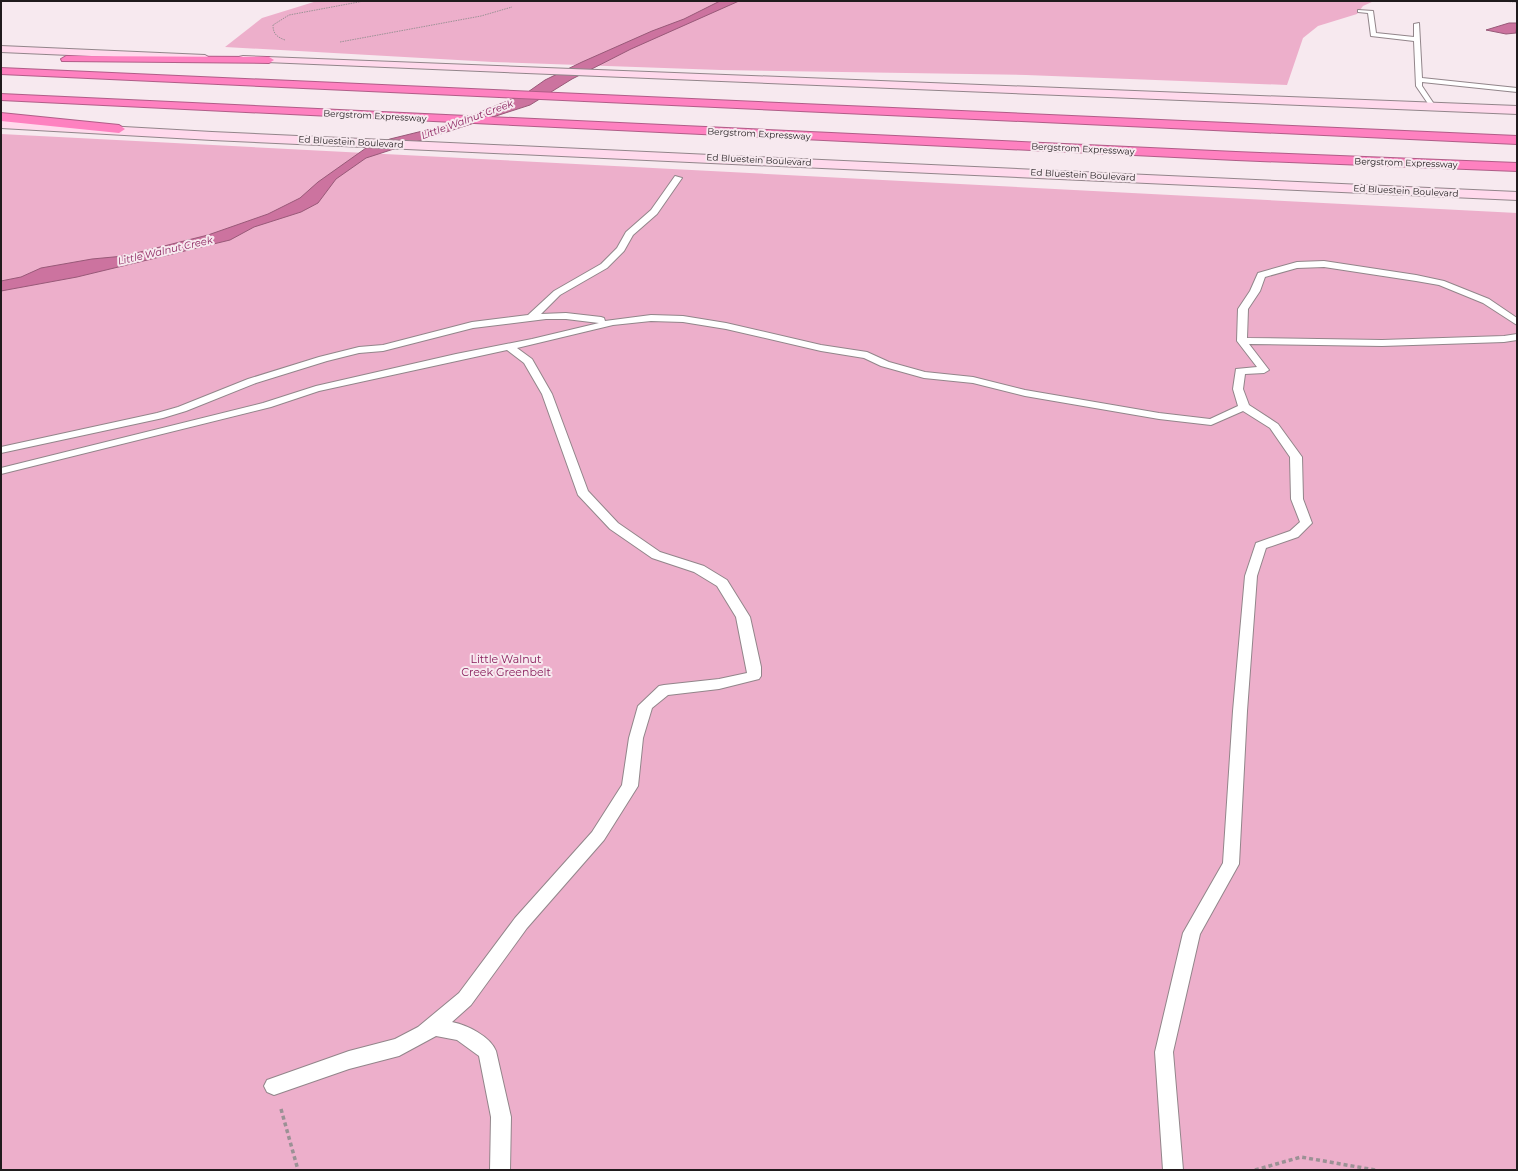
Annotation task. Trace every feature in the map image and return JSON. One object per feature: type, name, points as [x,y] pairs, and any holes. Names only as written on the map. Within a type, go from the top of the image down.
[{"type":"highway","points":[[1,58],[269,60]]},
{"type":"highway","points":[[1,71],[1517,140]]},
{"type":"highway","name":"Bergstrom Expressway","points":[[1,97],[1236,156],[1517,167]]},
{"type":"highway","points":[[1,117],[43,120],[119,129]]},
{"type":"main road","points":[[1,49],[491,70],[1517,110]]},
{"type":"main road","name":"Ed Bluestein Boulevard","points":[[1,124],[119,129],[212,136],[682,156],[1517,196]]},
{"type":"lane","points":[[1360,11],[1371,12],[1373,35],[1416,39]]},
{"type":"lane","points":[[1417,24],[1416,39],[1419,86],[1433,107]]},
{"type":"lane","points":[[1419,80],[1517,90]]},
{"type":"lane","points":[[531,318],[557,293],[604,266],[621,249],[629,234],[654,212],[678,178]]},
{"type":"lane","points":[[1173,1170],[1164,1052],[1192,933],[1231,864],[1240,711],[1251,576],[1260,546],[1294,534],[1306,523],[1297,499],[1296,457],[1274,426],[1244,407],[1238,389],[1240,371],[1264,370],[1242,341],[1243,309],[1255,291],[1261,275],[1298,265],[1324,264],[1441,283],[1486,301],[1517,322]]},
{"type":"lane","points":[[1,450],[159,416],[182,409],[252,381],[323,359],[359,350],[383,348],[445,333],[472,324],[512,319],[566,316],[613,322]]},
{"type":"lane","points":[[1,471],[267,406],[316,389],[456,356],[510,347],[613,322],[651,318],[683,319],[726,326],[821,348],[867,355],[886,364],[924,375],[973,380],[1025,393],[1159,416],[1211,422],[1244,407]]},
{"type":"lane","points":[[1242,341],[1382,343],[1504,339],[1517,337]]},
{"type":"lane","points":[[274,1086],[349,1060],[400,1047],[433,1027],[465,999],[521,923],[598,836],[630,786],[636,738],[645,706],[664,690],[719,684],[754,676],[754,667],[743,617],[722,583],[699,569],[656,554],[614,526],[582,492],[547,394],[528,362],[510,347]]},
{"type":"lane","points":[[433,1027],[461,1032],[487,1052],[501,1118],[500,1170]]},
{"type":"path","points":[[288,41],[278,37],[273,30],[273,24],[279,20],[289,15],[364,1]]},
{"type":"path","points":[[1497,1],[1517,2]]},
{"type":"path","points":[[335,42],[481,16],[512,7]]},
{"type":"path","points":[[274,1086],[298,1170]]},
{"type":"path","points":[[1255,1170],[1301,1157],[1375,1170]]},
{"type":"green space","points":[[317,1],[1374,1],[1363,6],[1357,14],[1318,26],[1303,38],[1287,85],[1026,75],[721,70],[493,62],[225,47],[262,18]]},
{"type":"green space","name":"Little Walnut Creek Greenbelt","points":[[1,134],[1517,213],[1517,1170],[1,1170]]},
{"type":"water","name":"Little Walnut Creek","points":[[720,1],[739,1],[631,49],[572,79],[530,105],[366,158],[336,179],[318,203],[301,212],[254,227],[230,240],[77,277],[1,291],[1,281],[21,277],[41,268],[92,259],[124,256],[208,235],[268,214],[300,198],[318,182],[366,148],[390,139],[447,125],[525,94],[545,80],[582,62],[652,31],[684,19]]},
{"type":"water","points":[[1509,23],[1517,23],[1516,33],[1506,34],[1486,30]]}]
